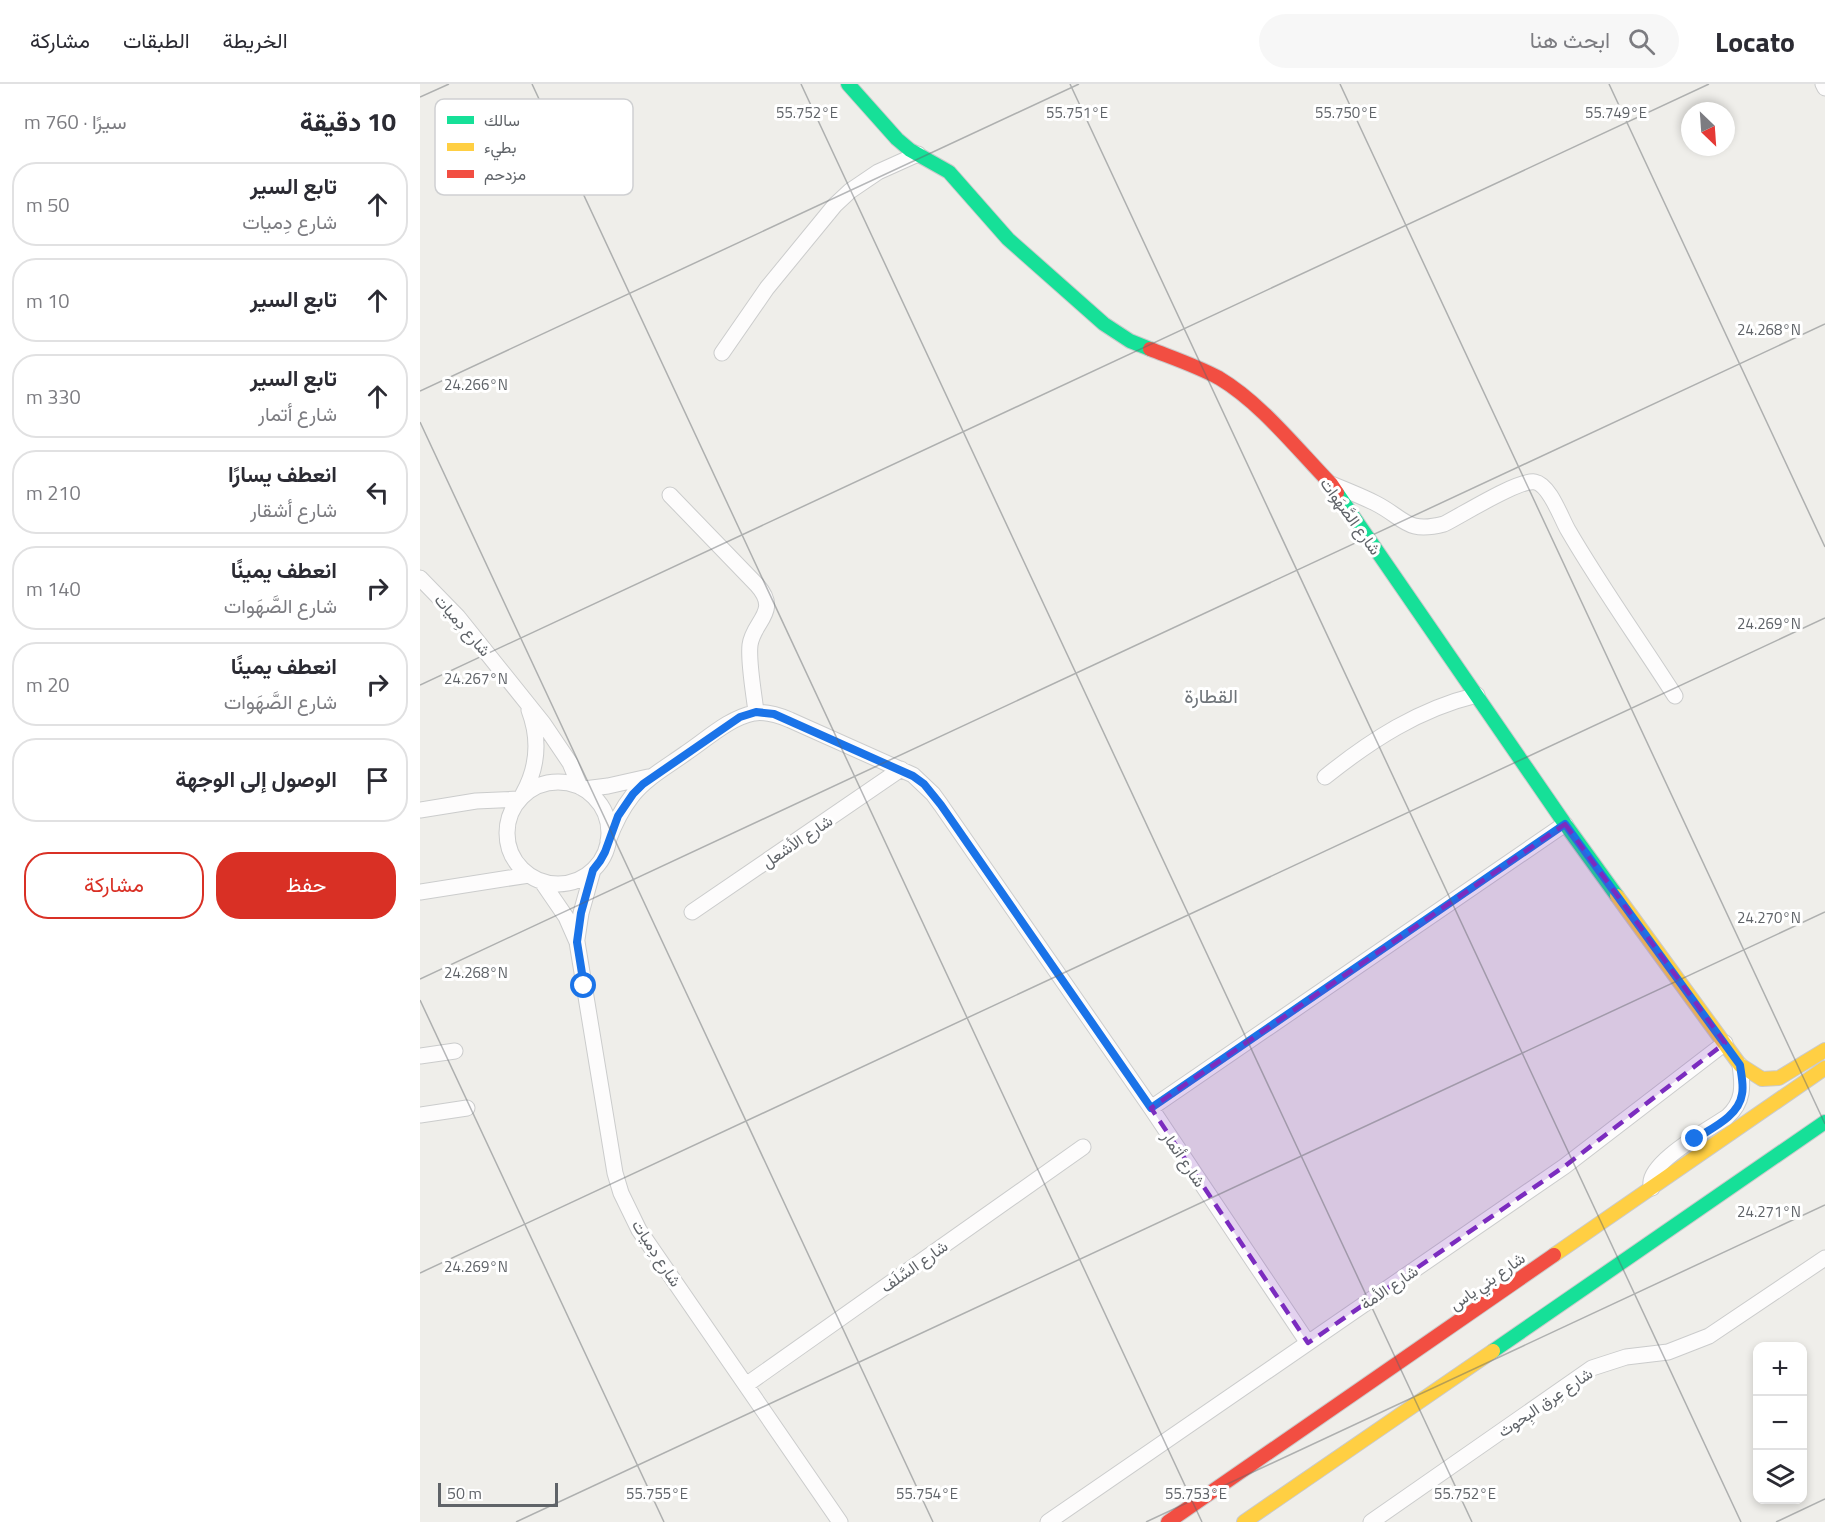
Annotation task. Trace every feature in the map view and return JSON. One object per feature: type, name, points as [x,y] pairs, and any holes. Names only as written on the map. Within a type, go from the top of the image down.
[{"type":"main road","name":"شارع الصَّهَوات","points":[[848,84],[895,138],[949,172],[1008,239],[1104,324],[1130,341],[1199,368],[1239,392],[1257,407],[1331,484],[1565,824],[1740,1065],[1762,1078],[1779,1078],[1825,1050]]},
{"type":"main road","name":"شارع بني ياس","points":[[1168,1522],[1825,1068]]},
{"type":"main road","points":[[1244,1522],[1825,1122]]},
{"type":"street","points":[[1823,84],[1825,88]]},
{"type":"street","points":[[722,353],[767,288],[835,205],[850,191],[878,172],[918,154]]},
{"type":"street","points":[[1331,484],[1377,504],[1406,524],[1432,527],[1444,524],[1518,485],[1540,483],[1545,487],[1579,549],[1675,696]]},
{"type":"street","points":[[608,841],[608,826],[604,811],[596,799],[582,788],[565,782],[549,782],[534,787],[520,798],[511,811],[507,825],[507,840],[518,866],[536,878],[560,884],[578,880],[593,870],[600,861],[608,841],[618,816],[633,794],[654,776],[725,726],[740,717],[756,712],[749,648],[755,630],[765,616],[766,599],[757,585],[670,495]]},
{"type":"street","name":"شارع دِميات","points":[[420,578],[458,617],[543,723],[570,763],[582,788]]},
{"type":"street","points":[[1325,777],[1374,741],[1409,720],[1437,707],[1477,695]]},
{"type":"street","name":"شارع دِميات","points":[[520,798],[530,783],[537,751],[536,734],[526,702]]},
{"type":"street","name":"شارع أتمار","points":[[756,712],[782,717],[901,769],[913,776],[933,794],[1151,1108],[1308,1342]]},
{"type":"street","name":"شارع الأشعل","points":[[692,912],[901,769]]},
{"type":"street","points":[[582,788],[619,784],[654,776]]},
{"type":"street","points":[[420,810],[476,801],[520,798]]},
{"type":"street","points":[[1151,1108],[1565,824]]},
{"type":"street","name":"شارع دِميات","points":[[577,942],[581,913],[593,870]]},
{"type":"street","points":[[420,892],[536,878]]},
{"type":"street","name":"شارع دِميات","points":[[536,878],[566,916],[577,942],[615,1173],[621,1192],[639,1230],[840,1522]]},
{"type":"street","name":"شارع الأمة","points":[[1048,1522],[1565,1166],[1725,1043]]},
{"type":"street","points":[[420,1056],[454,1051]]},
{"type":"street","points":[[1652,1188],[1650,1178],[1665,1158],[1727,1117],[1740,1103],[1742,1094],[1740,1065]]},
{"type":"street","points":[[420,1116],[467,1108]]},
{"type":"street","name":"شارع السَّلَف","points":[[746,1385],[1083,1147]]},
{"type":"street","name":"شارع عِرق البِحوث","points":[[1371,1522],[1592,1368],[1626,1357],[1668,1352],[1709,1336],[1825,1258]]},
{"type":"highlighted area","points":[[1565,824],[1725,1043],[1565,1166],[1308,1343],[1151,1108]]},
{"type":"traffic: fast","points":[[848,84],[897,139],[910,150],[949,172],[1008,239],[1104,324],[1130,341],[1150,349]]},
{"type":"traffic: fast","points":[[1337,493],[1617,896]]},
{"type":"traffic: fast","points":[[1493,1351],[1825,1122]]},
{"type":"traffic: slow","points":[[1617,896],[1740,1065],[1762,1079],[1779,1078],[1825,1050]]},
{"type":"traffic: slow","points":[[1554,1255],[1825,1068]]},
{"type":"traffic: slow","points":[[1244,1522],[1493,1351]]},
{"type":"traffic: jam","points":[[1150,349],[1202,370],[1234,388],[1278,427],[1337,493]]},
{"type":"traffic: jam","points":[[1168,1522],[1554,1255]]},
{"type":"district","name":"القطارة","points":[[1211,695]]},
{"type":"route","points":[[584,986],[577,942],[581,913],[593,870],[605,852],[613,828],[625,804],[643,784],[725,726],[740,717],[756,712],[774,714],[901,769],[924,784],[941,805],[1151,1108],[1565,824],[1740,1065],[1743,1084],[1740,1103],[1727,1117],[1695,1139]]}]
